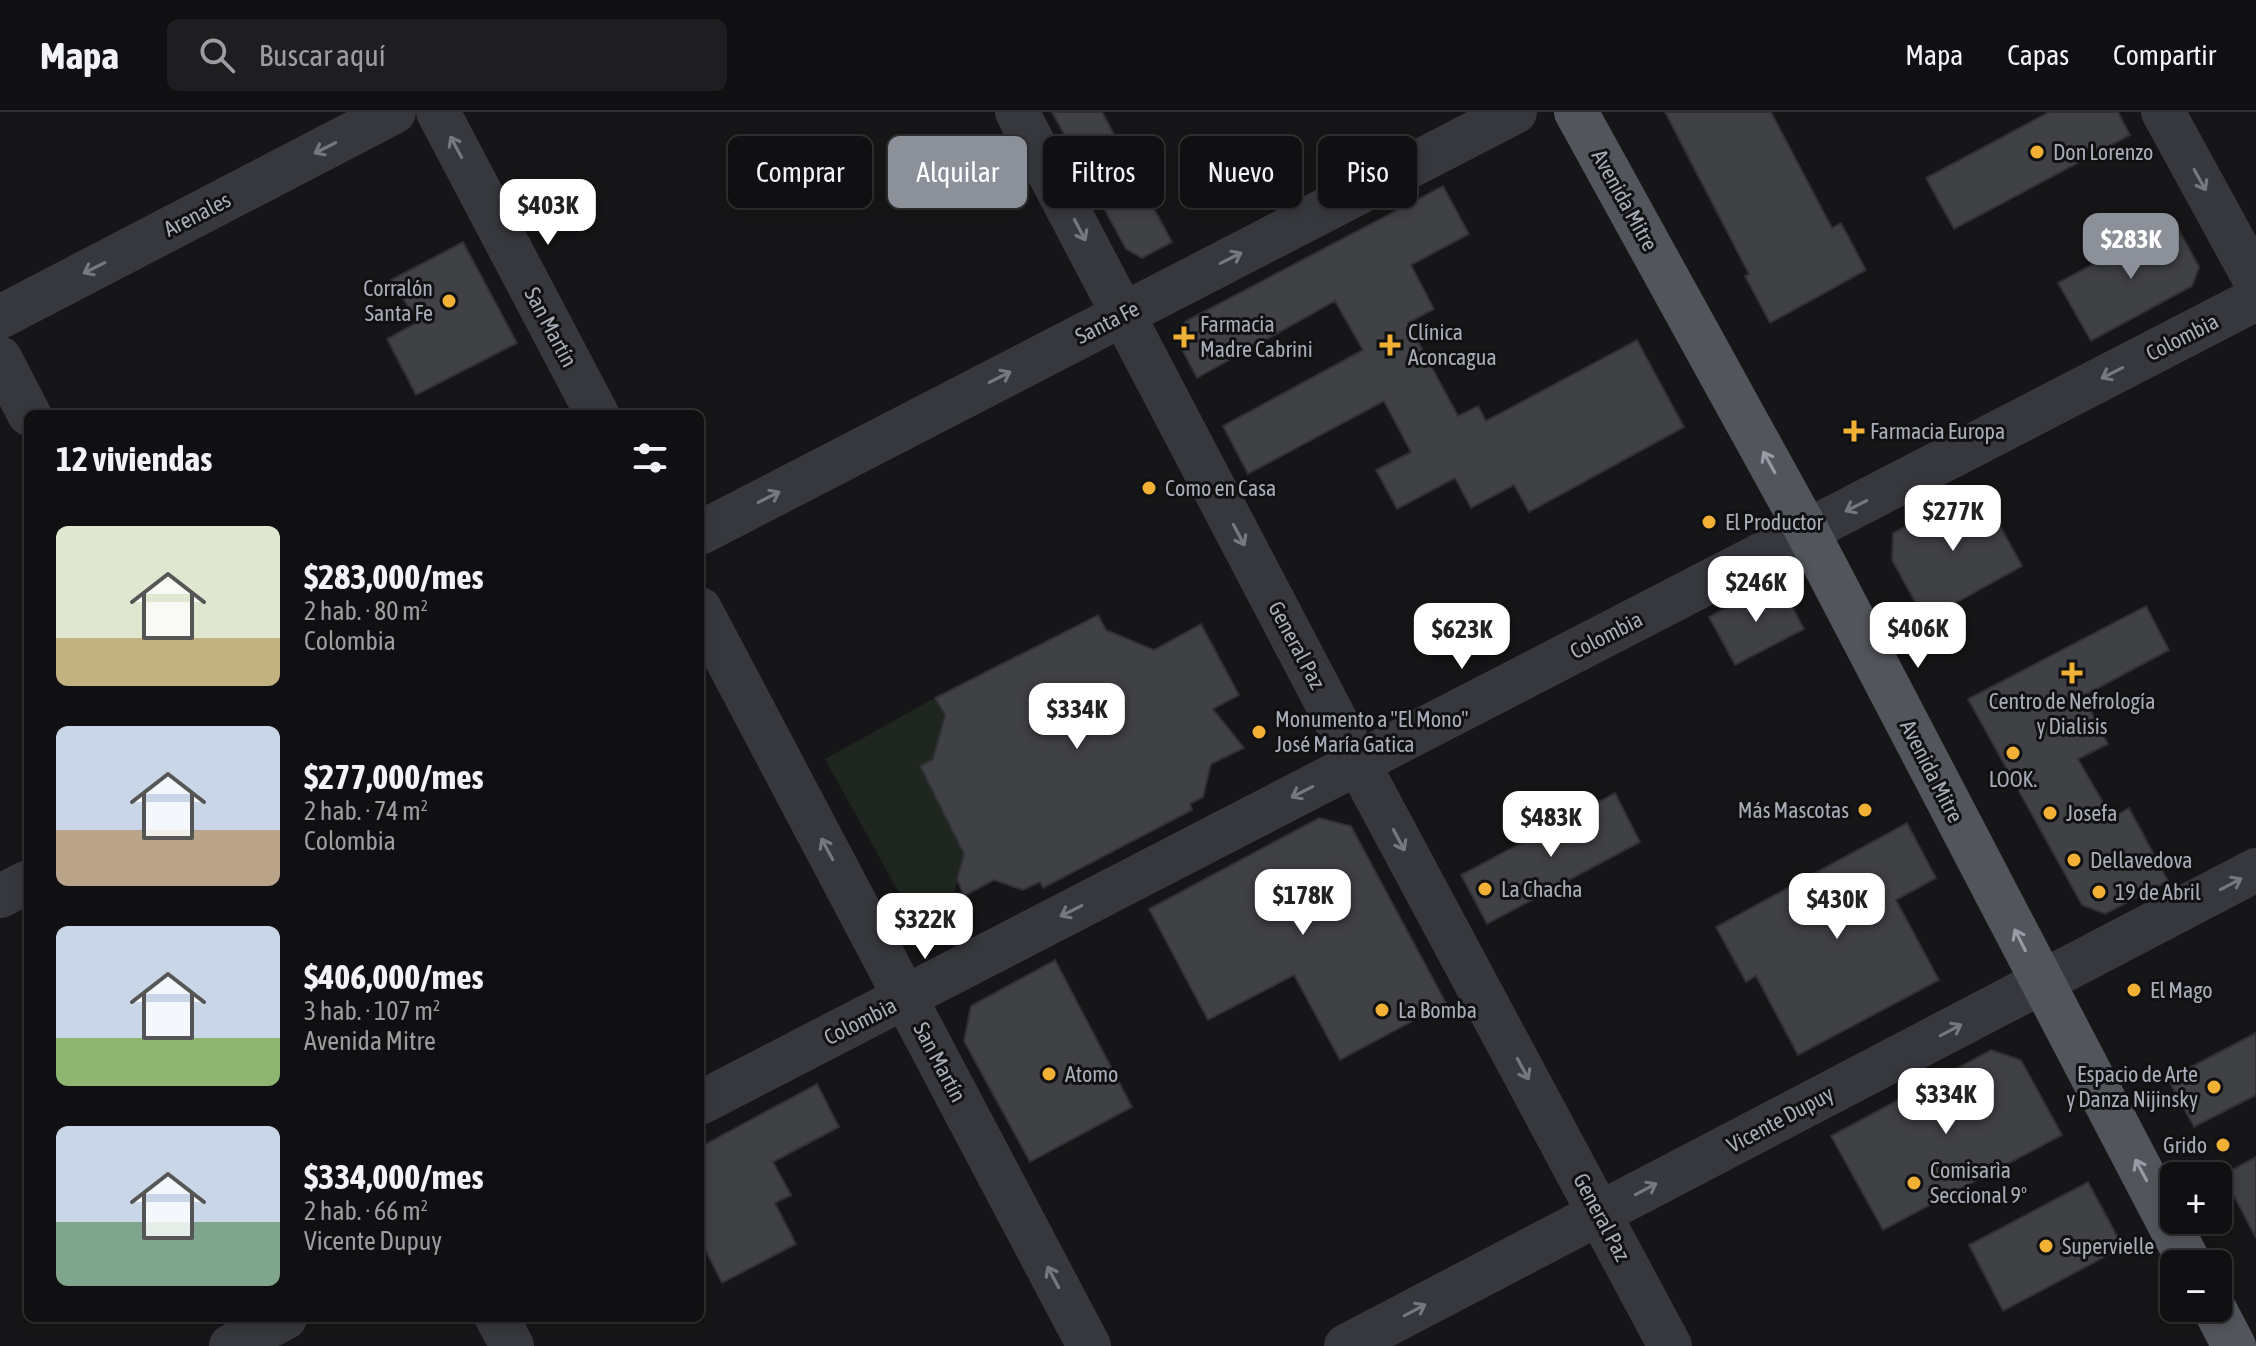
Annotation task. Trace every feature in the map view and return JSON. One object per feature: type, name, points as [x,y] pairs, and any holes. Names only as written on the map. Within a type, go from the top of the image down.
[{"type":"main road","name":"Avenida Mitre","points":[[1576,112],[1807,531],[2183,1250]]},
{"type":"main road","points":[[2221,1322],[2234,1346]]},
{"type":"street","name":"Arenales","points":[[0,317],[394,112]]},
{"type":"street","name":"San Martín","points":[[438,112],[595,410]]},
{"type":"street","name":"General Paz","points":[[1017,112],[1358,763],[1670,1346]]},
{"type":"street","name":"Santa Fe","points":[[704,531],[1515,112]]},
{"type":"street","points":[[2163,112],[2256,282]]},
{"type":"street","name":"Colombia","points":[[704,1101],[2256,299]]},
{"type":"street","points":[[0,358],[27,410]]},
{"type":"street","name":"San Martín","points":[[704,617],[1089,1346]]},
{"type":"street","name":"Vicente Dupuy","points":[[1346,1346],[2256,870]]},
{"type":"street","points":[[0,896],[24,884]]},
{"type":"street","points":[[231,1346],[277,1322]]},
{"type":"street","points":[[499,1322],[512,1346]]},
{"type":"shaded area","points":[[935,698],[945,715],[933,759],[920,767],[964,854],[947,908],[941,917],[922,929],[918,927],[825,759]]},
{"type":"building","points":[[1052,112],[1102,112],[1115,136],[1065,136]]},
{"type":"building","points":[[1665,112],[1771,112],[1832,228],[1841,223],[1866,270],[1770,323],[1745,276],[1749,274]]},
{"type":"building","points":[[2049,112],[2118,112],[2130,135],[1954,229],[1926,178]]},
{"type":"building","name":"Clínica Aconcagua","points":[[1443,186],[1469,234],[1411,265],[1434,309],[1408,323],[1458,416],[1478,406],[1486,421],[1637,340],[1684,427],[1529,512],[1514,485],[1471,508],[1455,478],[1397,509],[1376,470],[1411,452],[1384,401],[1248,474],[1223,426],[1363,350],[1335,301],[1197,378],[1176,338],[1186,321],[1401,208],[1417,208],[1417,200]]},
{"type":"building","points":[[1104,208],[1154,208],[1172,242],[1142,258],[1126,249]]},
{"type":"building","points":[[2174,221],[2199,267],[2192,286],[2091,341],[2058,283]]},
{"type":"building","name":"Corralón Santa Fe","points":[[463,242],[517,343],[416,395],[387,339],[418,322],[391,280]]},
{"type":"building","points":[[1979,487],[2022,566],[1925,620],[1892,560],[1893,533]]},
{"type":"building","points":[[1762,588],[1790,602],[1804,629],[1735,665],[1709,617]]},
{"type":"building","points":[[2146,606],[2169,650],[2083,696],[2108,744],[2078,759],[2112,818],[2129,808],[2168,881],[2105,914],[2082,905],[1968,699]]},
{"type":"building","points":[[1098,615],[1106,630],[1154,650],[1201,624],[1239,695],[1213,709],[1244,748],[1211,764],[1203,797],[1190,804],[1192,810],[1043,888],[1040,882],[1023,890],[994,880],[964,896],[957,879],[964,854],[920,766],[933,759],[945,715],[935,698]]},
{"type":"building","points":[[1615,793],[1640,842],[1487,924],[1461,875]]},
{"type":"building","points":[[1319,818],[1351,826],[1446,1003],[1340,1060],[1294,975],[1208,1020],[1149,909]]},
{"type":"building","points":[[1907,823],[1936,878],[1896,900],[1939,980],[1798,1055],[1756,976],[1746,982],[1716,927]]},
{"type":"building","name":"Atomo","points":[[1055,960],[1132,1107],[1030,1162],[964,1041],[971,1006]]},
{"type":"building","name":"Espacio de Arte y Danza Nijinsky","points":[[2256,1033],[2256,1095],[2194,1127],[2168,1079]]},
{"type":"building","name":"Comisarìa Seccional 9°","points":[[1991,1050],[2021,1060],[2062,1135],[1883,1230],[1831,1136]]},
{"type":"building","points":[[817,1084],[839,1127],[773,1162],[791,1195],[775,1203],[796,1244],[722,1283],[704,1247],[704,1145]]},
{"type":"building","points":[[2256,1157],[2256,1238],[2232,1192],[2232,1170]]},
{"type":"building","name":"Supervielle","points":[[2088,1182],[2123,1247],[2003,1311],[1969,1245]]},
{"type":"place","name":"Don Lorenzo","points":[[2037,152]]},
{"type":"place","name":"Corralón Santa Fe","points":[[449,301]]},
{"type":"place","name":"Farmacia Madre Cabrini","points":[[1184,337]]},
{"type":"place","name":"Clínica Aconcagua","points":[[1390,345]]},
{"type":"place","name":"Farmacia Europa","points":[[1854,431]]},
{"type":"place","name":"Como en Casa","points":[[1149,488]]},
{"type":"place","name":"El Productor","points":[[1709,522]]},
{"type":"place","name":"Centro de Nefrología y Dialisis","points":[[2072,673]]},
{"type":"place","name":"Monumento a \"El Mono\" José María Gatica","points":[[1259,732]]},
{"type":"place","name":"LOOK.","points":[[2013,753]]},
{"type":"place","name":"Más Mascotas","points":[[1865,810]]},
{"type":"place","name":"Josefa","points":[[2050,813]]},
{"type":"place","name":"Dellavedova","points":[[2074,860]]},
{"type":"place","name":"La Chacha","points":[[1485,889]]},
{"type":"place","name":"19 de Abril","points":[[2099,892]]},
{"type":"place","name":"El Mago","points":[[2134,990]]},
{"type":"place","name":"La Bomba","points":[[1382,1010]]},
{"type":"place","name":"Atomo","points":[[1049,1074]]},
{"type":"place","name":"Espacio de Arte y Danza Nijinsky","points":[[2214,1087]]},
{"type":"place","name":"Grido","points":[[2223,1145]]},
{"type":"place","name":"Comisarìa Seccional 9°","points":[[1914,1183]]},
{"type":"place","name":"Supervielle","points":[[2046,1246]]}]
